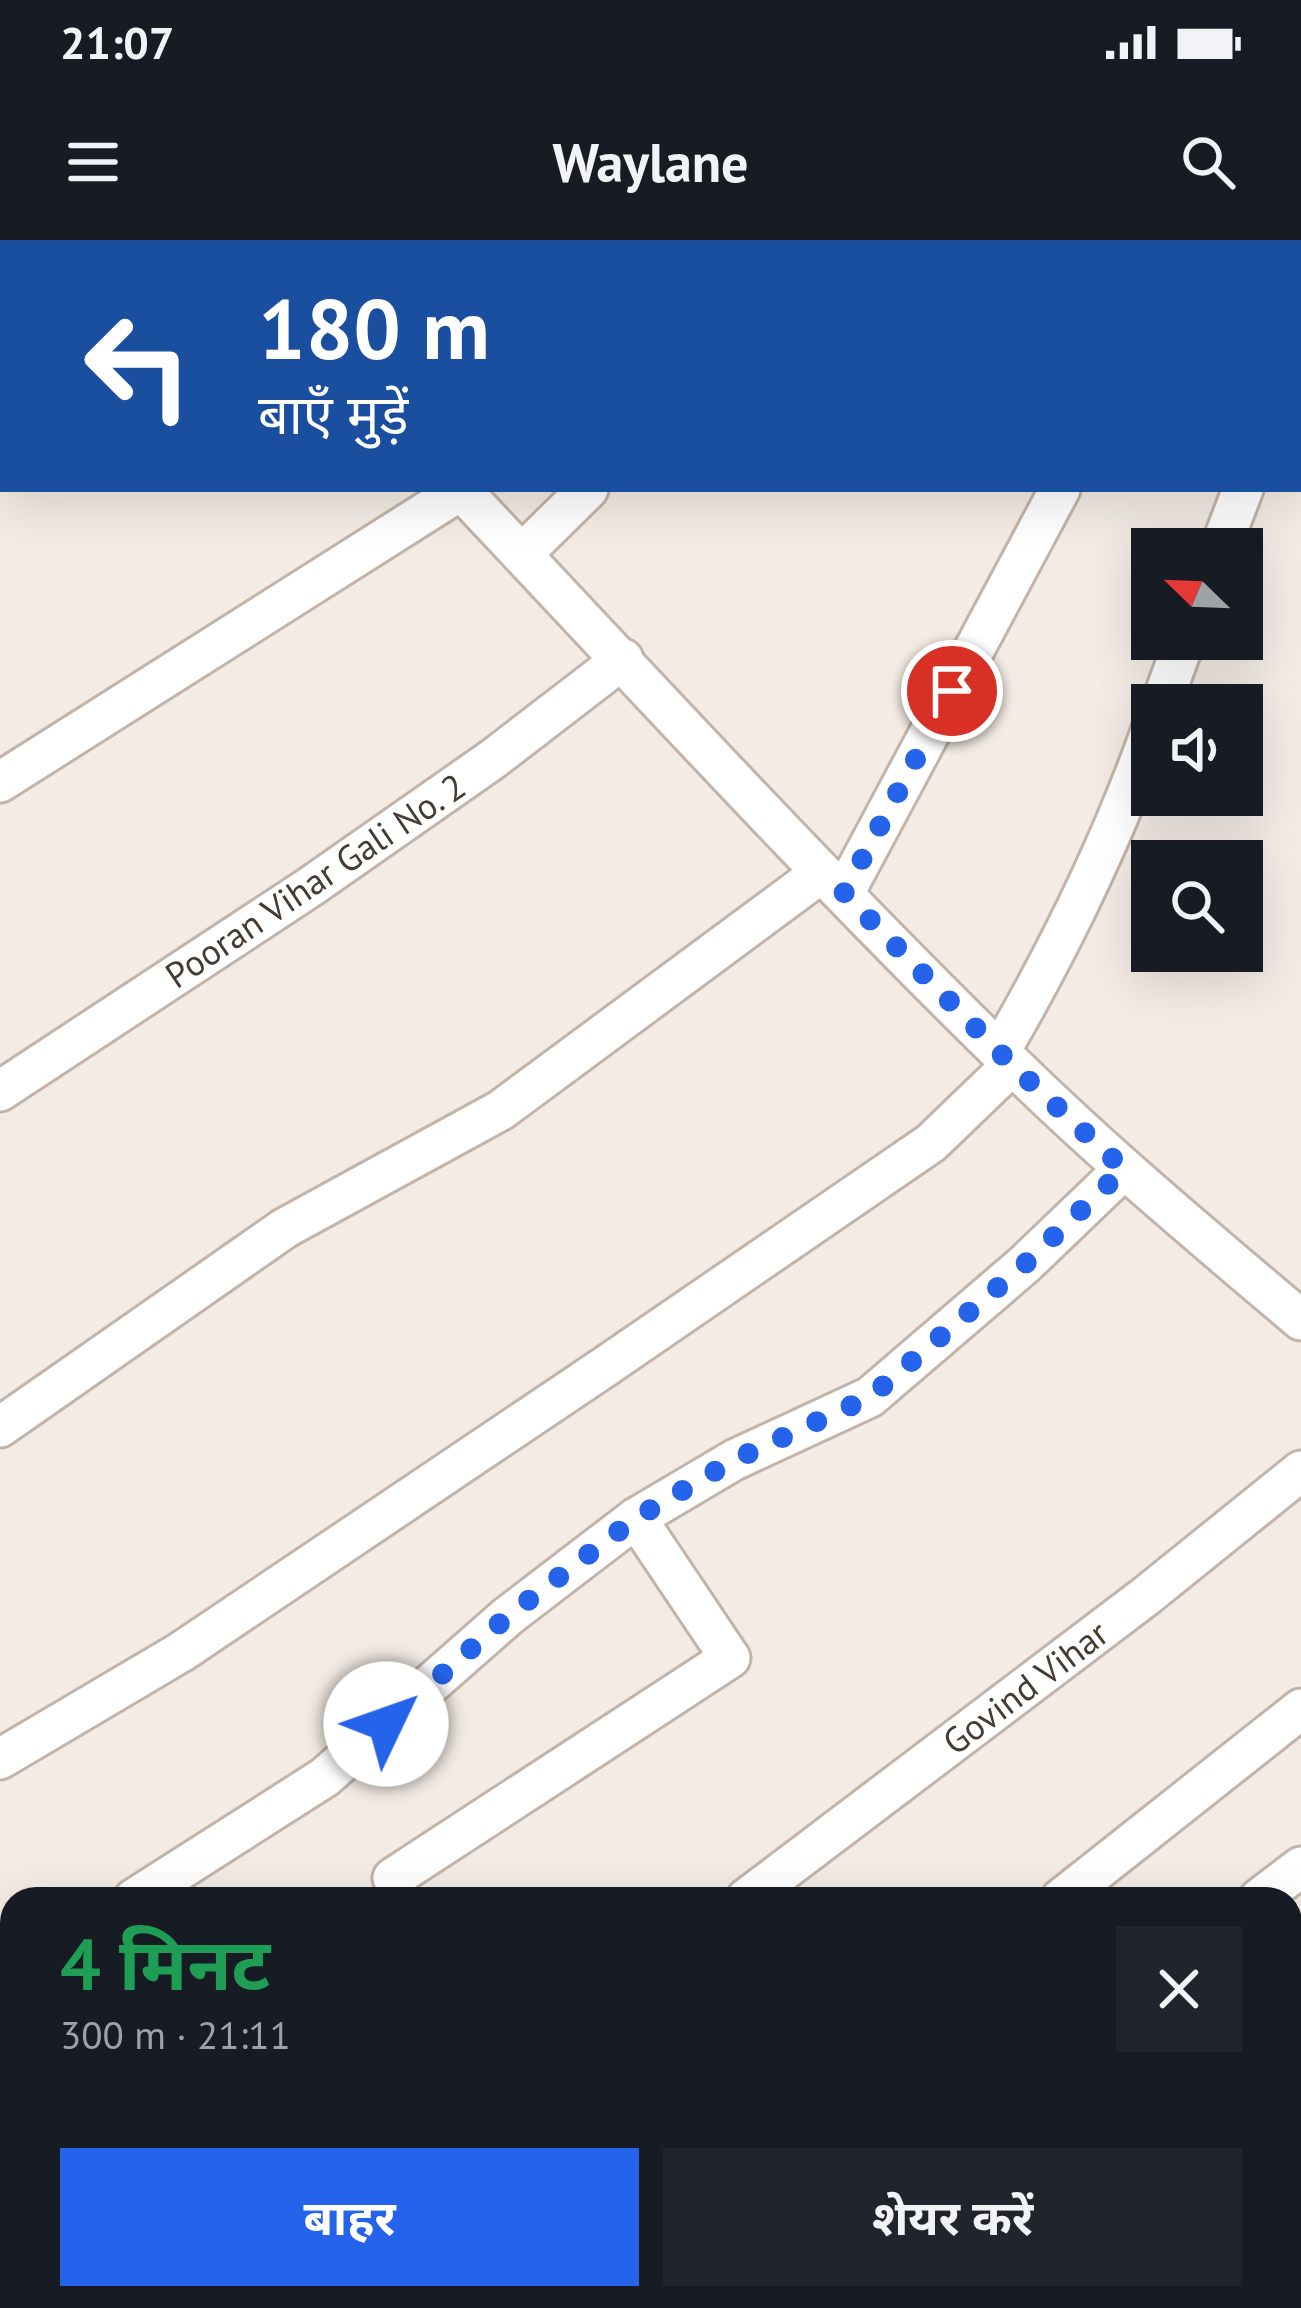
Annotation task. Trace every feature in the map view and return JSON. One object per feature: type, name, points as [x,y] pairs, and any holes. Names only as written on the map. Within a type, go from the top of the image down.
[{"type":"street","points":[[0,782],[455,492]]},
{"type":"street","points":[[463,492],[833,883],[1006,1058],[1124,1169],[1301,1321]]},
{"type":"street","points":[[522,554],[585,492]]},
{"type":"street","points":[[0,1426],[285,1228],[502,1110],[833,883],[1058,492]]},
{"type":"street","points":[[1228,528],[1243,492]]},
{"type":"street","name":"Pooran Vihar Gali No. 2","points":[[0,1091],[494,759],[623,659]]},
{"type":"street","points":[[0,1759],[181,1652],[931,1143],[1006,1058],[1131,788]]},
{"type":"street","points":[[153,1887],[325,1778],[508,1616],[636,1518],[734,1460],[870,1397],[1025,1264],[1124,1169]]},
{"type":"street","name":"Govind Vihar","points":[[762,1887],[1146,1596],[1301,1471]]},
{"type":"street","points":[[393,1878],[730,1658],[636,1518]]},
{"type":"street","points":[[1075,1887],[1301,1709]]},
{"type":"street","points":[[1275,1887],[1301,1867]]},
{"type":"route","points":[[386,1724],[508,1616],[636,1518],[734,1460],[870,1397],[1025,1264],[1124,1169],[1012,1065],[844,893],[952,691]]}]
